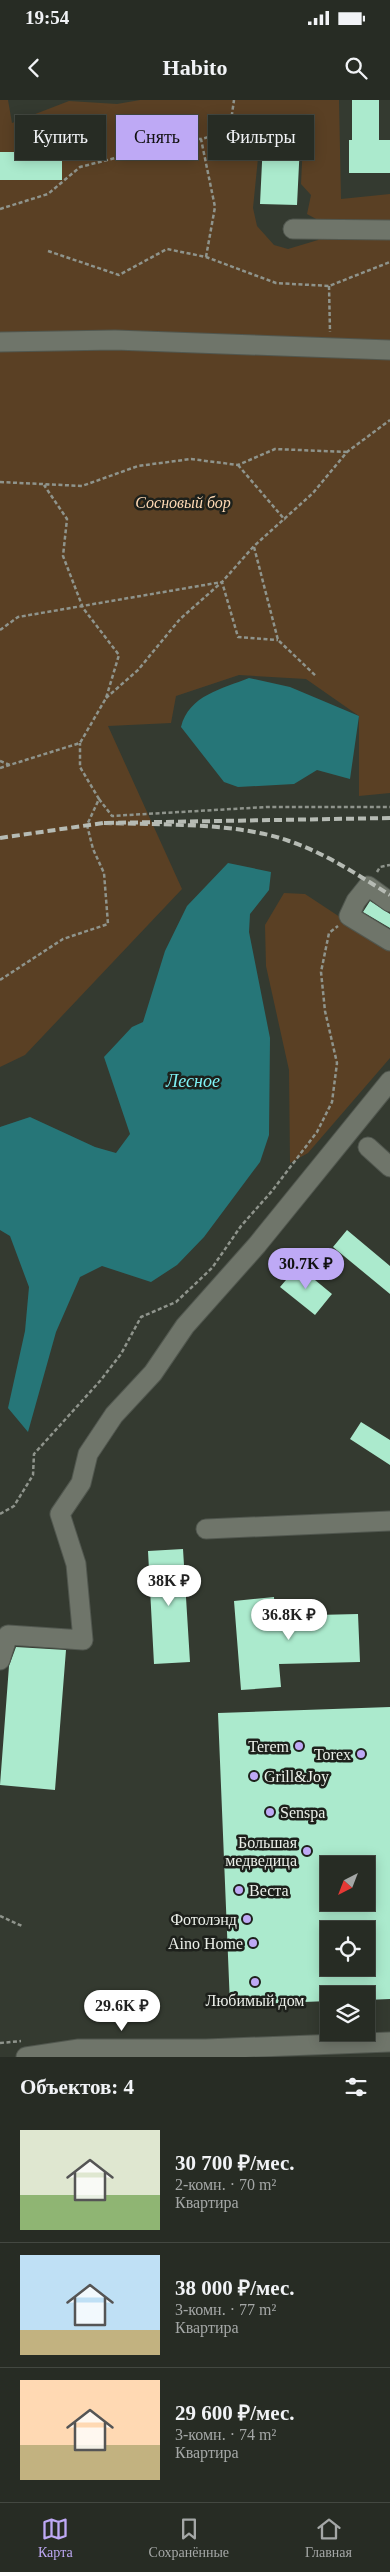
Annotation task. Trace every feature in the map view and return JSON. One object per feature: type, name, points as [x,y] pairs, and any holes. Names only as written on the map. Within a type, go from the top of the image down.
[{"type":"street","points":[[293,229],[390,230]]},
{"type":"street","points":[[0,342],[115,340],[390,350]]},
{"type":"street","points":[[390,902],[368,886],[356,901],[349,916],[390,941]]},
{"type":"street","points":[[0,1660],[8,1635],[83,1640],[76,1564],[60,1514],[81,1483],[88,1454],[114,1415],[153,1373],[185,1326],[257,1245],[390,1080]]},
{"type":"street","points":[[368,1148],[390,1167]]},
{"type":"street","points":[[206,1529],[390,1521]]},
{"type":"street","points":[[26,2057],[79,2050],[206,2049],[390,2042]]},
{"type":"path","points":[[0,209],[48,194],[80,167],[122,156],[171,138],[201,138],[224,132],[232,114],[234,100]]},
{"type":"path","points":[[201,138],[215,207],[206,257]]},
{"type":"path","points":[[48,251],[118,275],[168,248],[206,257],[276,283],[329,286],[390,262]]},
{"type":"path","points":[[329,286],[330,348]]},
{"type":"path","points":[[106,698],[138,670],[180,619],[222,582],[254,546],[285,520],[312,493],[347,452],[390,420]]},
{"type":"path","points":[[0,482],[82,486],[138,466],[191,459],[238,465],[275,449],[347,452]]},
{"type":"path","points":[[238,465],[285,520]]},
{"type":"path","points":[[44,485],[67,519],[63,556],[83,608],[119,655],[106,698],[80,742],[80,767],[99,799],[112,816],[266,807],[390,807]]},
{"type":"path","points":[[254,546],[278,640],[316,676]]},
{"type":"path","points":[[0,630],[18,617],[83,608],[222,582]]},
{"type":"path","points":[[222,582],[238,637],[278,640]]},
{"type":"path","points":[[0,768],[80,742]]},
{"type":"path","points":[[0,761],[10,765]]},
{"type":"path","points":[[0,980],[63,939],[108,924],[104,873],[93,849],[87,825],[99,799]]},
{"type":"path","points":[[0,1514],[14,1506],[33,1475],[34,1454],[100,1381],[121,1354],[141,1317],[176,1302],[212,1268],[241,1226],[272,1191],[316,1132],[332,1102],[337,1063],[325,1011],[321,972],[329,933],[349,916]]},
{"type":"path","points":[[0,1916],[22,1926]]},
{"type":"green space","name":"Сосновый бор","points":[[0,100],[8,100],[12,123],[15,122],[15,160],[106,160],[106,115],[33,115],[69,101],[117,104],[140,100],[339,100],[341,199],[390,194],[390,793],[359,796],[359,716],[306,679],[239,675],[176,696],[171,723],[108,726],[182,889],[25,1055],[0,1067]],"holes":[[[208,115],[314,115],[314,160],[302,160],[301,184],[311,195],[307,214],[327,225],[318,240],[288,249],[274,245],[257,226],[253,208],[258,160],[208,160]]]},
{"type":"green space","points":[[284,893],[305,894],[390,950],[390,1058],[308,1153],[290,1163],[289,1070],[266,966],[265,925]]},
{"type":"water","points":[[249,678],[290,687],[359,716],[350,779],[317,770],[294,784],[238,787],[224,782],[181,727],[191,707],[199,700],[218,690]]},
{"type":"water","name":"Лесное","points":[[228,863],[271,872],[269,890],[250,914],[249,932],[270,1038],[269,1135],[260,1162],[204,1237],[177,1265],[151,1282],[102,1266],[80,1277],[56,1332],[28,1432],[8,1408],[25,1331],[29,1287],[10,1236],[0,1230],[0,1127],[30,1117],[95,1147],[116,1153],[130,1134],[104,1057],[132,1027],[143,1022],[165,951],[187,906]]},
{"type":"building","points":[[352,100],[379,100],[379,140],[390,140],[390,173],[349,173],[349,140],[352,140]]},
{"type":"building","points":[[0,152],[15,152],[15,160],[62,160],[62,180],[0,180]]},
{"type":"building","points":[[262,160],[299,160],[297,205],[260,204]]},
{"type":"building","points":[[370,901],[390,914],[390,928],[363,912]]},
{"type":"building","points":[[347,1230],[390,1266],[390,1294],[333,1247]]},
{"type":"building","points":[[298,1266],[332,1294],[315,1315],[280,1287]]},
{"type":"building","points":[[361,1422],[390,1440],[390,1465],[350,1439]]},
{"type":"building","points":[[183,1549],[190,1662],[154,1664],[148,1551]]},
{"type":"building","points":[[274,1597],[275,1616],[358,1614],[360,1662],[279,1664],[281,1687],[241,1690],[234,1601]]},
{"type":"building","points":[[16,1647],[66,1650],[55,1790],[0,1785],[9,1666]]},
{"type":"building","name":"Большая медведица","points":[[390,1707],[390,1999],[375,2000],[375,1986],[320,1986],[320,2001],[230,2005],[218,1713]]},
{"type":"railway","points":[[390,818],[103,823],[222,827],[268,835],[289,841],[315,852],[341,865],[390,895]]},
{"type":"railway","points":[[0,838],[103,823]]},
{"type":"place","name":"Terem","points":[[299,1746]]},
{"type":"place","name":"Torex","points":[[361,1754]]},
{"type":"place","name":"Grill&Joy","points":[[254,1776]]},
{"type":"place","name":"Senspa","points":[[270,1812]]},
{"type":"place","name":"Большая медведица","points":[[307,1851]]},
{"type":"place","name":"Веста","points":[[239,1890]]},
{"type":"place","name":"Фотолэнд","points":[[247,1919]]},
{"type":"place","name":"Aino Home","points":[[253,1943]]},
{"type":"place","name":"Любимый дом","points":[[255,1982]]}]
